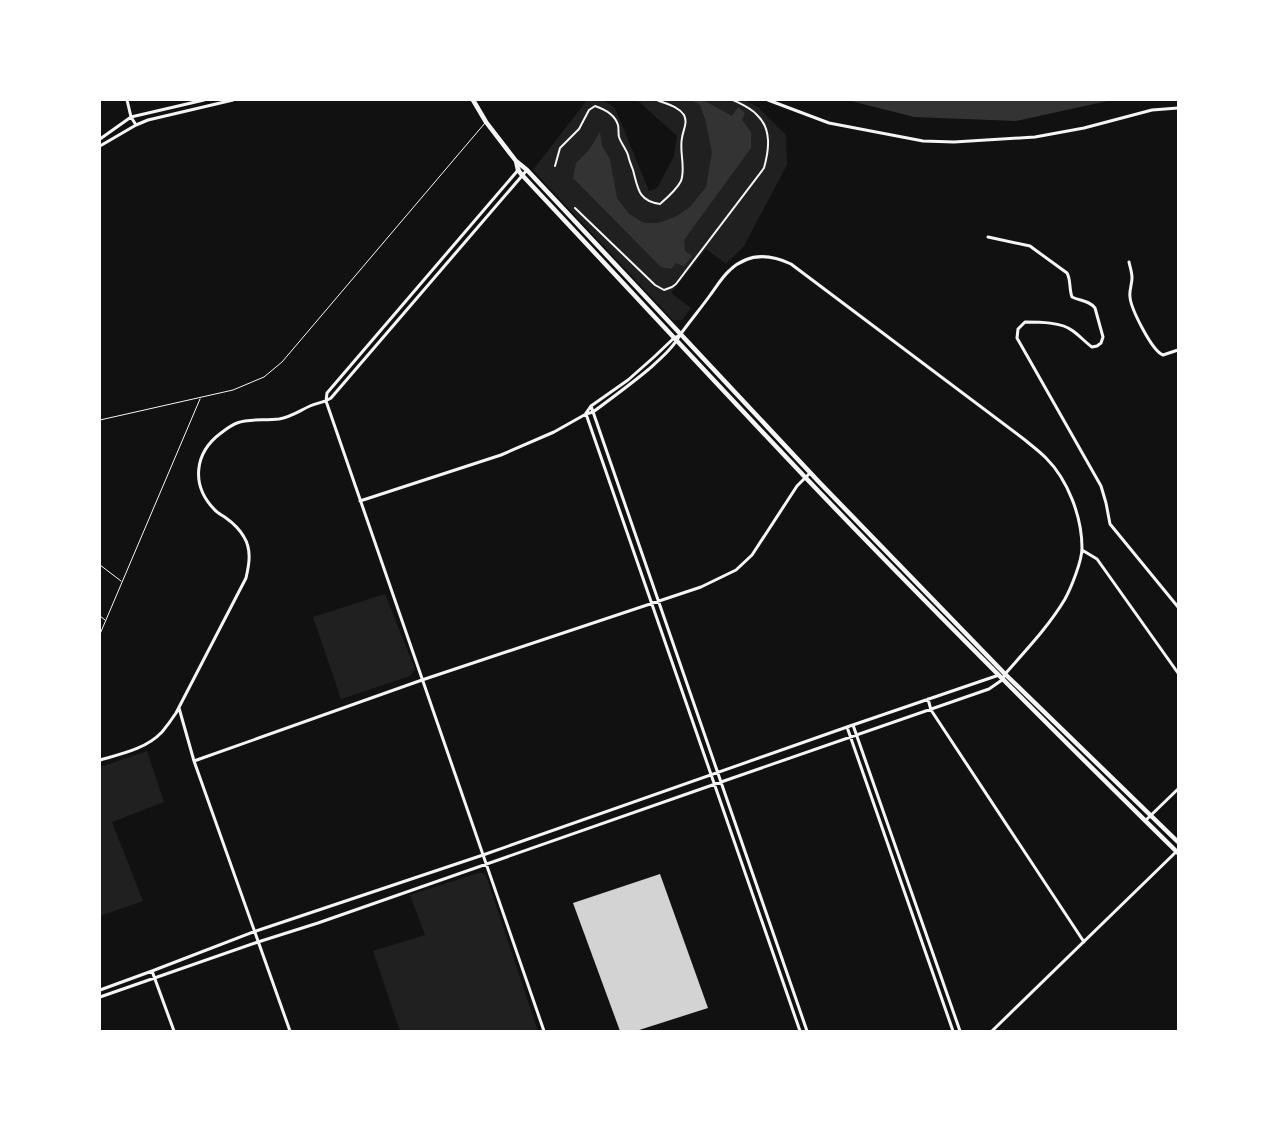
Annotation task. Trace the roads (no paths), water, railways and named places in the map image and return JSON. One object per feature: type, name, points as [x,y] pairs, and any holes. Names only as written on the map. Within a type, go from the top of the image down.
[{"type":"main road","points":[[473,100],[486,122],[516,161],[522,165],[810,473],[1005,674],[1178,842]]},
{"type":"main road","points":[[516,161],[518,170],[522,175],[805,477],[998,676],[1177,851]]},
{"type":"street","points":[[127,100],[131,117],[136,125]]},
{"type":"street","points":[[100,139],[131,117],[204,100]]},
{"type":"street","points":[[100,146],[148,120],[233,100]]},
{"type":"street","points":[[555,166],[560,148],[579,128],[589,110],[595,106],[603,108],[612,115],[618,125],[619,138],[628,156],[638,188],[644,198],[650,202],[660,204],[680,182],[683,172],[682,138],[686,125],[684,116],[677,108],[657,100]]},
{"type":"street","points":[[575,208],[655,285],[664,290],[672,287],[764,168],[768,154],[768,136],[764,122],[756,113],[733,100]]},
{"type":"street","points":[[768,100],[829,123],[923,141],[954,142],[1035,138],[1084,128],[1152,110],[1178,108]]},
{"type":"street","points":[[522,165],[327,393],[326,401],[544,1031]]},
{"type":"street","points":[[100,760],[141,747],[161,733],[179,706],[246,578],[249,552],[245,539],[228,519],[215,511],[205,499],[199,483],[198,471],[202,455],[209,444],[219,434],[236,423],[292,416],[310,406],[331,398],[526,170]]},
{"type":"street","points":[[988,237],[1034,248],[1067,273],[1072,297],[1088,302],[1095,308],[1102,337],[1101,343],[1097,346],[1092,347],[1074,331],[1066,327],[1041,322],[1025,322],[1018,329],[1017,338],[1101,486],[1110,524],[1178,607]]},
{"type":"street","points":[[100,997],[989,689],[1002,680],[1005,674],[1045,628],[1065,598],[1079,566],[1082,550],[1077,514],[1066,484],[1047,458],[791,264],[780,258],[751,257],[729,270],[680,335],[628,380],[591,406],[586,414]]},
{"type":"street","points":[[1129,262],[1132,275],[1131,304],[1136,317],[1159,354],[1163,355],[1178,350]]},
{"type":"street","points":[[360,501],[501,455],[554,432],[593,412],[658,361],[675,340]]},
{"type":"street","points":[[591,406],[807,1031]]},
{"type":"street","points":[[586,414],[800,1031]]},
{"type":"street","points":[[194,761],[422,680],[701,587],[736,570],[752,555],[797,486],[810,473]]},
{"type":"street","points":[[1082,550],[1097,559],[1178,673]]},
{"type":"street","points":[[100,990],[256,931],[483,855],[847,727],[1005,674]]},
{"type":"street","points":[[928,699],[931,710],[1084,942]]},
{"type":"street","points":[[179,706],[194,761],[290,1031]]},
{"type":"street","points":[[854,725],[960,1031]]},
{"type":"street","points":[[847,727],[953,1031]]},
{"type":"street","points":[[1146,821],[1178,789]]},
{"type":"street","points":[[992,1031],[1177,851]]},
{"type":"street","points":[[152,971],[174,1031]]},
{"type":"lane","points":[[100,420],[233,390],[264,377],[282,362],[486,122]]},
{"type":"lane","points":[[100,634],[200,398]]},
{"type":"lane","points":[[100,565],[122,582]]},
{"type":"lane","points":[[100,616],[106,621]]}]
